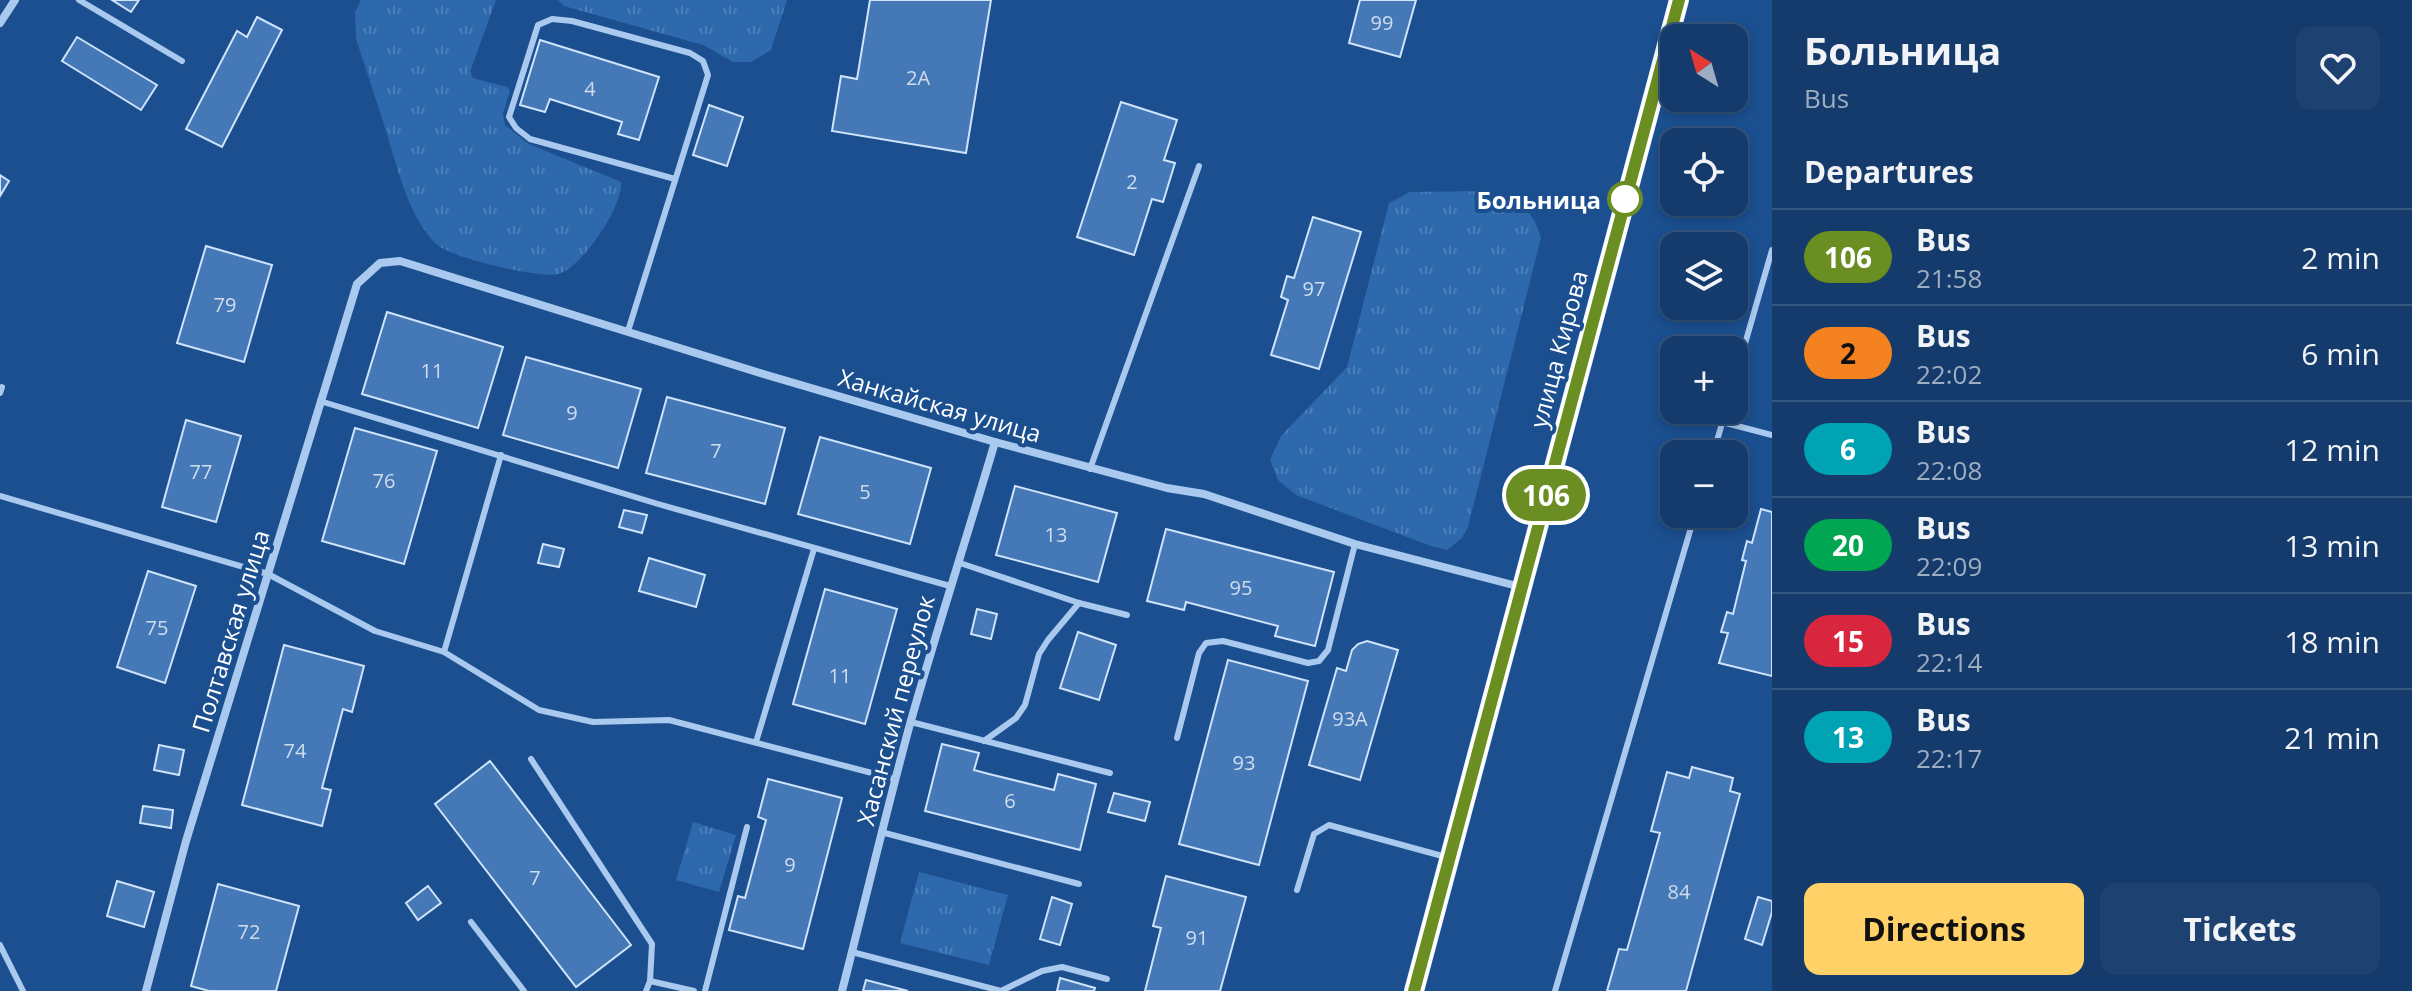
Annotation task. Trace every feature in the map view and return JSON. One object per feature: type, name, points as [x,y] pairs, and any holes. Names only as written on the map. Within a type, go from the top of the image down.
[{"type":"main road","name":"улица Кирова","points":[[1414,991],[1679,0]]},
{"type":"street","points":[[0,23],[15,0]]},
{"type":"street","name":"Ханкайская улица","points":[[357,284],[380,263],[400,261],[995,442],[1090,469],[1204,494],[1355,544],[1521,587]]},
{"type":"street","name":"Полтавская улица","points":[[146,991],[186,841],[357,284]]},
{"type":"street","name":"Хасанский переулок","points":[[842,991],[895,779],[995,442]]},
{"type":"lane","points":[[79,0],[182,61]]},
{"type":"lane","points":[[628,331],[708,75],[703,61],[690,53],[572,21],[552,19],[538,25],[509,117],[516,128],[530,139],[675,179]]},
{"type":"lane","points":[[1090,469],[1199,166]]},
{"type":"lane","points":[[1747,336],[1772,250]]},
{"type":"lane","points":[[320,401],[814,549],[950,586]]},
{"type":"lane","points":[[1730,424],[1772,435]]},
{"type":"lane","points":[[444,652],[501,455]]},
{"type":"lane","points":[[0,496],[268,574],[375,631],[444,652],[539,710],[593,722],[669,720],[895,779]]},
{"type":"lane","points":[[1555,991],[1691,528]]},
{"type":"lane","points":[[1177,738],[1199,653],[1206,643],[1223,641],[1308,663],[1319,661],[1328,650],[1355,544]]},
{"type":"lane","points":[[756,742],[814,549]]},
{"type":"lane","points":[[960,563],[1079,603],[1127,615]]},
{"type":"lane","points":[[984,741],[1016,718],[1025,705],[1039,654],[1079,603]]},
{"type":"lane","points":[[911,722],[1110,773]]},
{"type":"lane","points":[[531,759],[652,944],[650,981],[646,991]]},
{"type":"lane","points":[[1297,890],[1314,834],[1329,825],[1450,858]]},
{"type":"lane","points":[[705,991],[747,827]]},
{"type":"lane","points":[[881,832],[1079,884]]},
{"type":"lane","points":[[471,922],[524,991]]},
{"type":"lane","points":[[0,945],[23,991]]},
{"type":"lane","points":[[852,952],[1001,991],[1042,971],[1062,967],[1107,979]]},
{"type":"lane","points":[[650,981],[694,991]]},
{"type":"green space","points":[[361,0],[496,0],[470,72],[473,78],[510,90],[503,114],[505,125],[529,144],[621,182],[616,205],[599,235],[567,270],[548,274],[494,266],[443,249],[426,232],[406,194],[356,39],[355,12]]},
{"type":"green space","points":[[558,0],[787,0],[771,50],[751,62],[733,62],[703,45],[564,6]]},
{"type":"green space","points":[[1488,191],[1508,198],[1528,212],[1541,238],[1468,527],[1462,538],[1447,550],[1296,495],[1278,480],[1270,460],[1281,436],[1347,367],[1389,203],[1410,192]]},
{"type":"green space","points":[[693,822],[736,835],[719,892],[676,880]]},
{"type":"green space","points":[[919,872],[1008,895],[989,965],[900,943]]},
{"type":"building","points":[[112,0],[139,0],[131,12]]},
{"type":"building","points":[[870,0],[991,0],[966,153],[832,131],[841,76],[857,79]]},
{"type":"building","points":[[1360,0],[1416,0],[1400,57],[1349,43]]},
{"type":"building","points":[[257,17],[282,30],[222,147],[186,129],[237,31],[247,37]]},
{"type":"building","points":[[77,37],[157,85],[141,110],[62,61]]},
{"type":"building","points":[[540,40],[659,77],[639,140],[618,134],[622,122],[550,99],[545,112],[520,105]]},
{"type":"building","points":[[1121,102],[1177,120],[1164,160],[1175,163],[1163,202],[1152,199],[1134,255],[1077,237]]},
{"type":"building","points":[[709,105],[743,117],[727,166],[693,155]]},
{"type":"building","points":[[0,175],[9,181],[0,196]]},
{"type":"building","points":[[1313,217],[1361,232],[1319,369],[1271,355],[1288,300],[1281,297],[1287,276],[1294,278]]},
{"type":"building","points":[[206,246],[272,265],[244,362],[177,343]]},
{"type":"building","points":[[387,312],[503,347],[478,428],[362,394]]},
{"type":"building","points":[[526,357],[641,389],[618,468],[503,435]]},
{"type":"building","points":[[667,397],[785,428],[765,504],[646,473]]},
{"type":"building","points":[[186,420],[241,436],[216,522],[162,507]]},
{"type":"building","points":[[355,428],[437,451],[404,564],[322,541]]},
{"type":"building","points":[[820,437],[931,468],[910,544],[798,514]]},
{"type":"building","points":[[1015,486],[1117,513],[1098,582],[996,555]]},
{"type":"building","points":[[1761,509],[1772,512],[1772,676],[1719,663],[1728,633],[1721,632],[1727,612],[1733,614],[1746,561],[1742,560],[1747,541],[1752,543]]},
{"type":"building","points":[[624,510],[647,515],[642,533],[619,527]]},
{"type":"building","points":[[1166,529],[1334,572],[1315,646],[1275,636],[1278,626],[1186,602],[1184,610],[1147,601]]},
{"type":"building","points":[[543,544],[564,549],[559,567],[538,563]]},
{"type":"building","points":[[649,558],[705,575],[696,607],[639,591]]},
{"type":"building","points":[[148,571],[196,586],[165,683],[117,667]]},
{"type":"building","points":[[825,589],[897,609],[865,724],[793,704]]},
{"type":"building","points":[[977,609],[997,614],[991,639],[971,634]]},
{"type":"building","points":[[1078,632],[1116,645],[1099,700],[1060,688]]},
{"type":"building","points":[[1367,641],[1398,650],[1360,780],[1309,765],[1337,668],[1346,671],[1352,650]]},
{"type":"building","points":[[284,645],[364,666],[352,712],[343,709],[322,788],[331,790],[322,826],[242,805]]},
{"type":"building","points":[[1228,660],[1308,681],[1259,865],[1179,844]]},
{"type":"building","points":[[942,744],[979,753],[974,770],[989,774],[1054,790],[1058,774],[1096,784],[1080,850],[925,811]]},
{"type":"building","points":[[159,745],[184,750],[179,775],[154,770]]},
{"type":"building","points":[[490,761],[631,945],[576,987],[435,804]]},
{"type":"building","points":[[1692,767],[1733,778],[1730,791],[1740,794],[1686,991],[1607,991],[1619,949],[1627,950],[1660,833],[1651,831],[1667,772],[1689,778]]},
{"type":"building","points":[[768,779],[842,798],[803,949],[729,930],[738,896],[745,898],[766,820],[758,817]]},
{"type":"building","points":[[1114,793],[1150,802],[1145,821],[1108,812]]},
{"type":"building","points":[[143,806],[173,810],[171,828],[140,823]]},
{"type":"building","points":[[1166,876],[1246,897],[1220,991],[1145,991],[1161,928],[1153,926]]},
{"type":"building","points":[[117,881],[154,892],[144,927],[107,916]]},
{"type":"building","points":[[218,884],[299,906],[276,991],[209,991],[191,986]]},
{"type":"building","points":[[428,886],[441,903],[418,920],[406,903]]},
{"type":"building","points":[[1052,897],[1072,904],[1060,945],[1040,939]]},
{"type":"building","points":[[1758,897],[1772,901],[1772,912],[1762,945],[1745,939]]},
{"type":"building","points":[[1060,978],[1095,988],[1094,991],[1057,991]]},
{"type":"building","points":[[866,980],[908,991],[863,991]]},
{"type":"bus line","name":"106","points":[[1414,991],[1679,0]]},
{"type":"place","name":"Больница","points":[[1625,199]]}]
